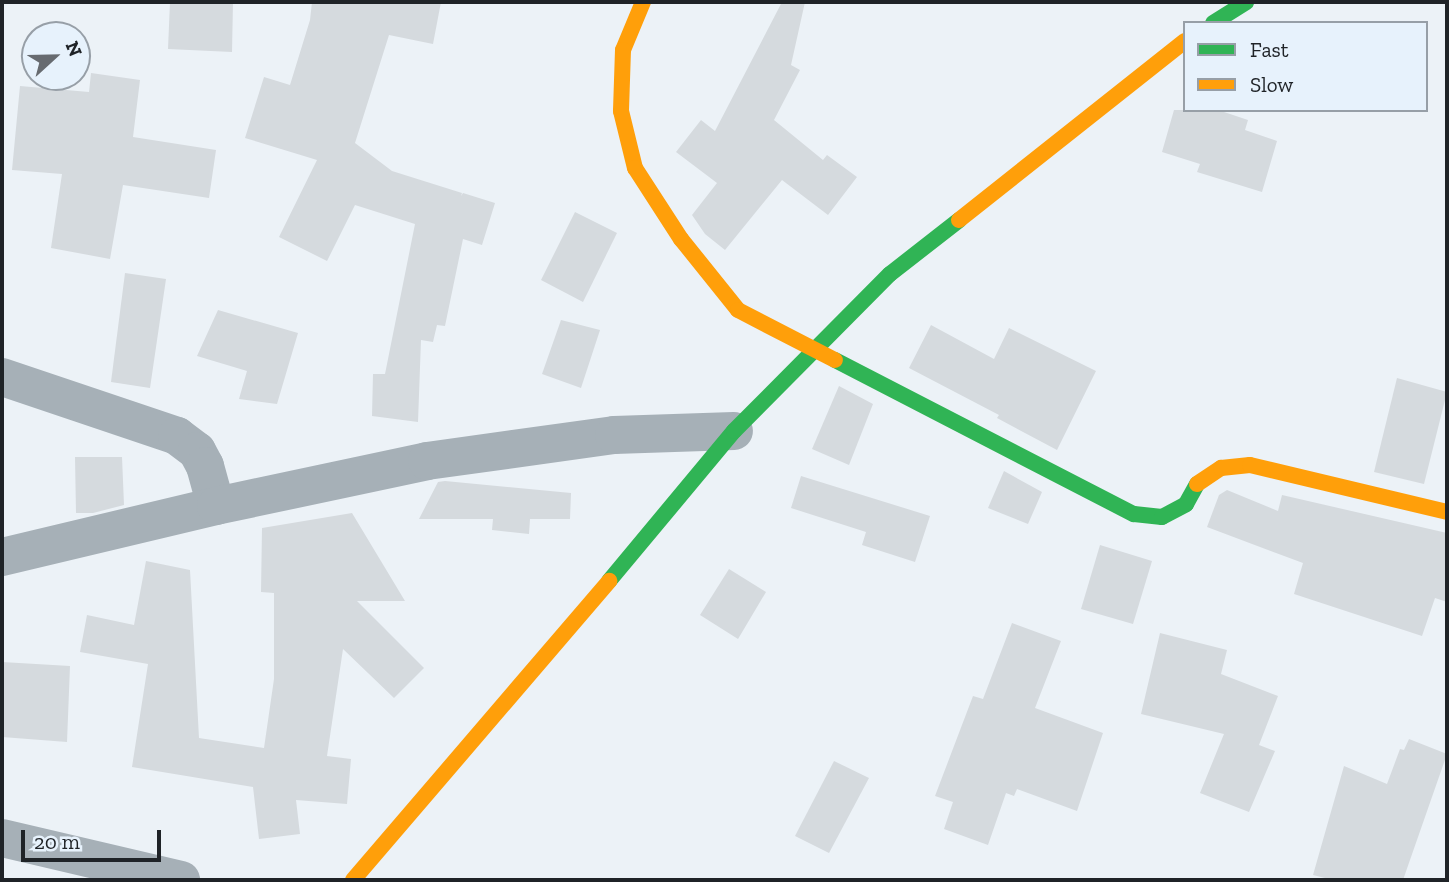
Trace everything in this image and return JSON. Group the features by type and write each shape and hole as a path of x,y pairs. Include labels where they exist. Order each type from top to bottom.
{"street":[{"path":"643,2 623,50 621,111 635,168 681,239 738,310 1134,514 1161,517 1186,504 1199,481 1221,468 1250,466 1447,512"},
{"path":"1216,21 1246,2"},
{"path":"353,880 515,693 734,430 890,274 1183,43"},
{"path":"2,377 177,436 197,451 205,466 216,506"},
{"path":"2,557 216,506 427,461 614,435 734,430"},
{"path":"2,838 181,880"}],"building":[{"path":"170,2 233,2 232,52 168,49"},
{"path":"312,2 441,2 433,44 389,35 355,143 392,171 462,193 461,196 463,193 495,203 482,245 463,239 445,326 437,325 433,342 421,340 418,422 372,416 373,374 385,374 415,224 355,205 327,261 279,237 317,160 245,138 264,77 290,85 310,20"},
{"path":"782,2 805,2 791,65 800,70 774,120 823,160 827,155 857,177 828,215 782,180 725,250 705,234 692,215 717,183 676,152 701,120 715,131"},
{"path":"91,73 140,80 133,137 216,150 209,198 123,185 110,259 51,248 62,174 12,170 20,86 21,91 89,92"},
{"path":"1174,110 1224,112 1248,120 1245,130 1277,141 1262,192 1197,172 1200,164 1162,152"},
{"path":"575,212 617,233 583,302 541,280"},
{"path":"125,273 166,279 150,388 111,382"},
{"path":"218,310 298,333 277,404 239,399 247,371 197,356"},
{"path":"561,320 600,330 581,388 542,374"},
{"path":"931,325 994,359 1009,328 1096,371 1057,450 997,418 999,415 909,368"},
{"path":"1397,378 1447,392 1424,484 1374,472"},
{"path":"839,386 873,404 849,465 812,449"},
{"path":"75,457 122,457 124,505 93,513 76,513"},
{"path":"1004,471 1042,492 1028,524 988,508"},
{"path":"801,476 930,516 915,562 862,545 866,532 791,508"},
{"path":"438,482 571,493 570,519 530,519 529,534 492,530 493,519 419,519"},
{"path":"1227,490 1278,511 1282,495 1447,533 1447,602 1435,598 1422,636 1294,594 1303,563 1207,527 1219,495"},
{"path":"352,513 405,601 357,601 424,668 394,698 343,649 327,756 351,759 347,804 296,800 300,834 259,839 253,787 132,767 148,664 80,652 87,615 134,625 146,561 190,570 199,738 264,748 274,679 274,593 261,592 262,528"},
{"path":"1100,545 1152,561 1133,624 1081,609"},
{"path":"729,569 766,592 738,639 700,615"},
{"path":"1012,623 1061,641 1035,708 1103,733 1077,811 1017,789 1014,796 1006,793 988,845 944,829 953,802 935,796 973,696 983,699"},
{"path":"1160,633 1227,650 1221,674 1278,696 1259,745 1275,751 1249,812 1200,793 1224,734 1141,714"},
{"path":"2,662 70,666 67,742 2,737"},
{"path":"1409,739 1447,754 1403,880 1333,880 1313,875 1344,766 1387,784 1400,749 1404,750"},
{"path":"834,761 869,778 829,853 795,836"}],"traffic: fast":[{"path":"1216,21 1246,2"},
{"path":"609,581 734,431 890,274 959,220"},
{"path":"835,360 1134,514 1162,517 1186,504 1197,484"}],"traffic: slow":[{"path":"643,2 623,50 621,111 635,168 681,239 738,310 835,360"},
{"path":"959,220 1183,43"},
{"path":"1197,484 1221,468 1250,465 1447,512"},
{"path":"353,880 609,581"}]}
